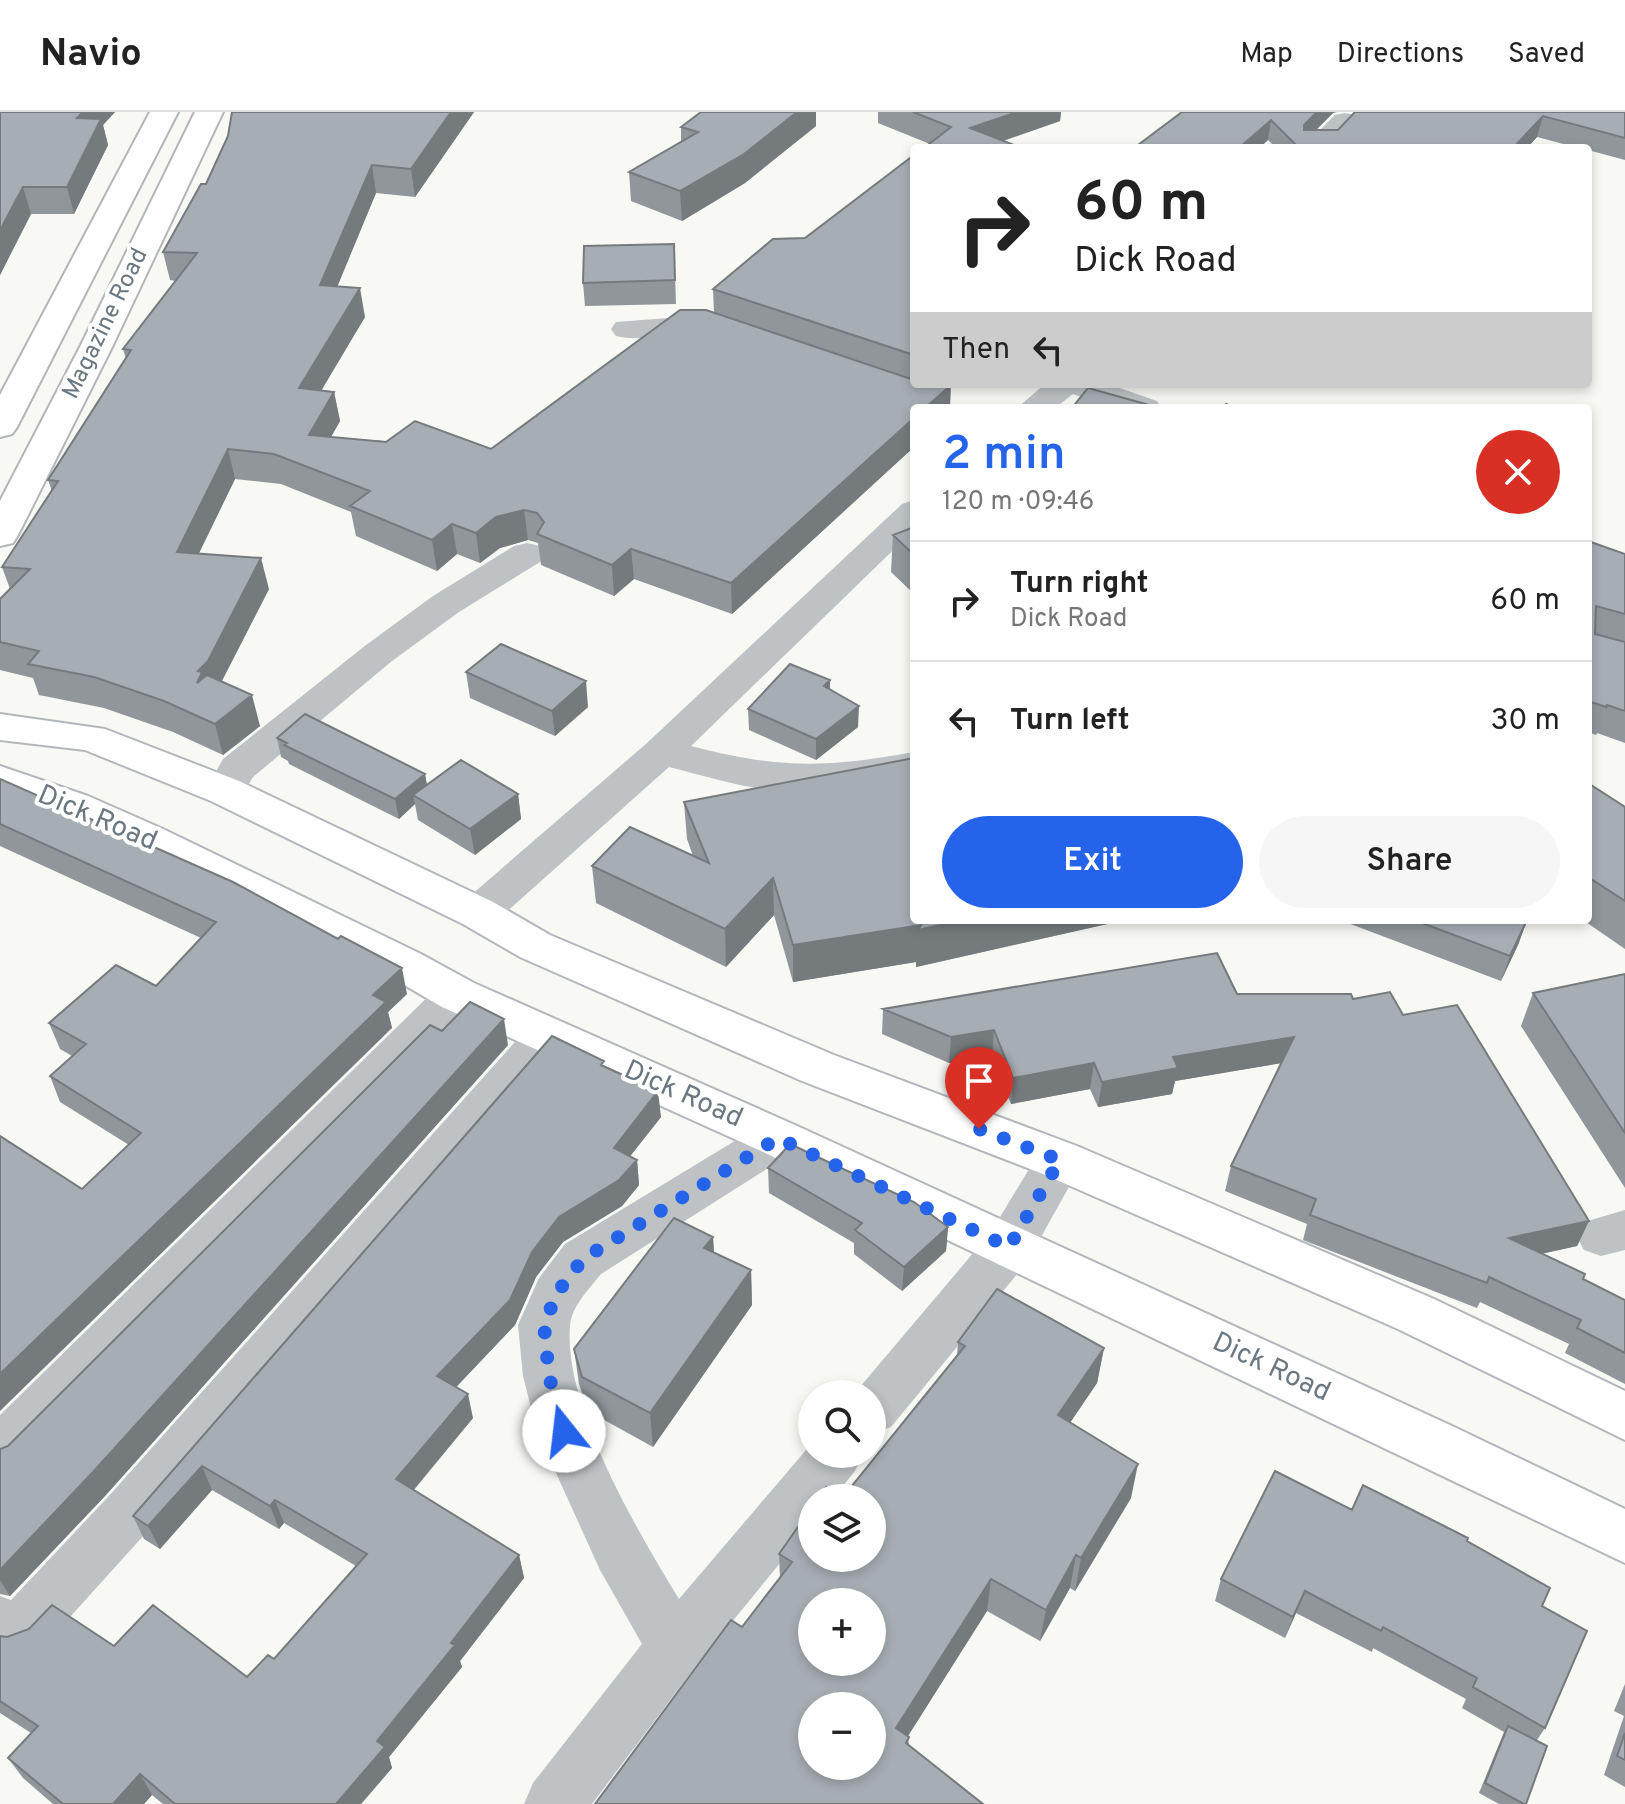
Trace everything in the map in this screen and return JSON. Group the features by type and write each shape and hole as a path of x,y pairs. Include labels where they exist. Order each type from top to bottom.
{"main road":[{"name":"Magazine Road","path":"0,427 164,112"},
{"name":"Magazine Road","path":"0,535 209,112"},
{"path":"102,234 152,228"},
{"path":"0,727 91,738 225,791 478,913 535,946 804,1062 1060,1160 1416,1314 1625,1417"},
{"name":"Dick Road","path":"0,780 74,806 148,839 405,965 458,995 778,1138 1431,1442 1625,1537"}],"street":[{"path":"1320,144 1345,121"},
{"path":"627,329 711,326 745,336"},
{"path":"1039,404 1061,388"},
{"path":"1088,388 1134,404"},
{"path":"478,913 661,752 910,515"},
{"path":"225,791 237,769 379,653 446,604 527,554"},
{"path":"661,752 744,773 797,779 864,774 910,766"},
{"path":"0,1451 458,995"},
{"path":"0,1623 8,1628 22,1629 126,1516 548,1035"},
{"path":"675,1647 620,1552 564,1431 549,1376 544,1325 557,1293 583,1259 778,1138"},
{"path":"886,1394 1009,1247 1060,1160"},
{"path":"554,1804 675,1647 824,1468"}],"building":[{"path":"0,112 83,112 77,118 101,119 67,187 23,187 0,230"},
{"path":"232,112 451,112 411,169 372,165 320,285 360,288 299,388 334,392 309,435 386,442 415,421 491,449 680,310 706,310 910,379 910,388 948,388 930,404 910,404 910,422 731,583 631,549 612,565 537,534 544,522 537,513 524,510 496,517 476,533 452,524 432,540 350,506 370,491 274,454 228,449 177,552 261,558 208,661 198,671 202,672 197,683 207,675 252,695 215,724 164,701 94,677 28,664 39,651 0,642 0,599 30,569 2,567 58,481 48,480 131,350 123,349 197,253 163,252 201,184 206,184 228,136"},
{"path":"701,112 797,112 744,154 680,191 629,172 698,132 681,127"},
{"path":"913,112 1017,112 970,128 1012,144 929,144 951,127"},
{"path":"1182,112 1317,112 1304,125 1304,130 1338,130 1355,112 1625,112 1625,138 1543,116 1517,144 1295,144 1271,120 1244,144 1139,144"},
{"path":"910,158 910,354 713,289 773,239 805,238"},
{"path":"674,244 675,280 583,283 584,246"},
{"path":"1088,388 1146,404 1075,404"},
{"path":"910,529 910,551 893,535"},
{"path":"1592,542 1625,554 1625,614 1596,606 1595,634 1625,642 1625,711 1592,702"},
{"path":"501,644 586,681 552,711 466,672"},
{"path":"790,664 830,680 824,686 859,706 816,739 748,709"},
{"path":"305,714 425,774 395,799 284,745 287,743 277,738"},
{"path":"910,759 910,924 944,924 793,945 773,878 725,929 592,866 630,827 709,863 684,802"},
{"path":"461,760 518,794 470,829 413,795"},
{"path":"0,779 233,882 338,939 341,936 402,968 373,995 386,1002 0,1374 0,1136 82,1189 141,1133 50,1076 86,1044 49,1023 116,965 156,986 216,922 0,824"},
{"path":"1592,786 1625,807 1625,901 1592,880"},
{"path":"1425,924 1525,924 1510,956"},
{"path":"1217,953 1237,994 1351,994 1353,999 1390,992 1403,1015 1457,1005 1589,1221 1509,1238 1585,1274 1583,1279 1625,1300 1625,1353 1577,1328 1581,1320 1489,1277 1487,1283 1310,1215 1316,1199 1231,1166 1294,1037 1173,1057 1178,1068 1102,1082 1094,1063 1013,1078 994,1030 951,1037 883,1009"},
{"path":"1625,974 1625,1133 1533,993"},
{"path":"470,1002 504,1019 93,1472 0,1570 0,1449 8,1446 430,1025 442,1031"},
{"path":"552,1036 604,1061 601,1065 658,1091 614,1148 637,1160 619,1180 559,1217 532,1252 510,1300 437,1376 468,1394 396,1479 519,1555 451,1643 455,1645 377,1741 385,1747 336,1804 175,1804 140,1774 113,1804 63,1804 8,1758 38,1726 0,1701 0,1636 7,1637 29,1629 52,1605 114,1646 153,1605 247,1677 268,1655 274,1659 367,1554 275,1500 270,1506 202,1466 148,1526 133,1516"},
{"path":"790,1144 914,1202 948,1227 904,1267 855,1230 862,1223 768,1168"},
{"path":"674,1218 713,1237 704,1248 751,1270 650,1413 582,1377 574,1349"},
{"path":"997,1289 1104,1348 1058,1415 1138,1464 1081,1558 1076,1555 1046,1610 991,1579 896,1728 909,1737 906,1743 983,1804 595,1804 731,1620 742,1627 792,1562 779,1554 798,1527 798,1572 886,1572 886,1484 854,1484 866,1468 886,1468 886,1444 965,1346 958,1342"},
{"path":"1275,1471 1352,1510 1363,1485 1468,1538 1467,1541 1550,1588 1542,1606 1587,1631 1545,1728 1473,1687 1477,1678 1383,1627 1381,1631 1305,1591 1293,1617 1221,1579"},
{"path":"1508,1726 1547,1746 1526,1804 1485,1783"},
{"path":"1625,1733 1625,1760 1617,1756"}],"route":[{"path":"564,1431 549,1376 544,1325 557,1293 583,1259 778,1138 1009,1247 1060,1160 979,1129"}]}
